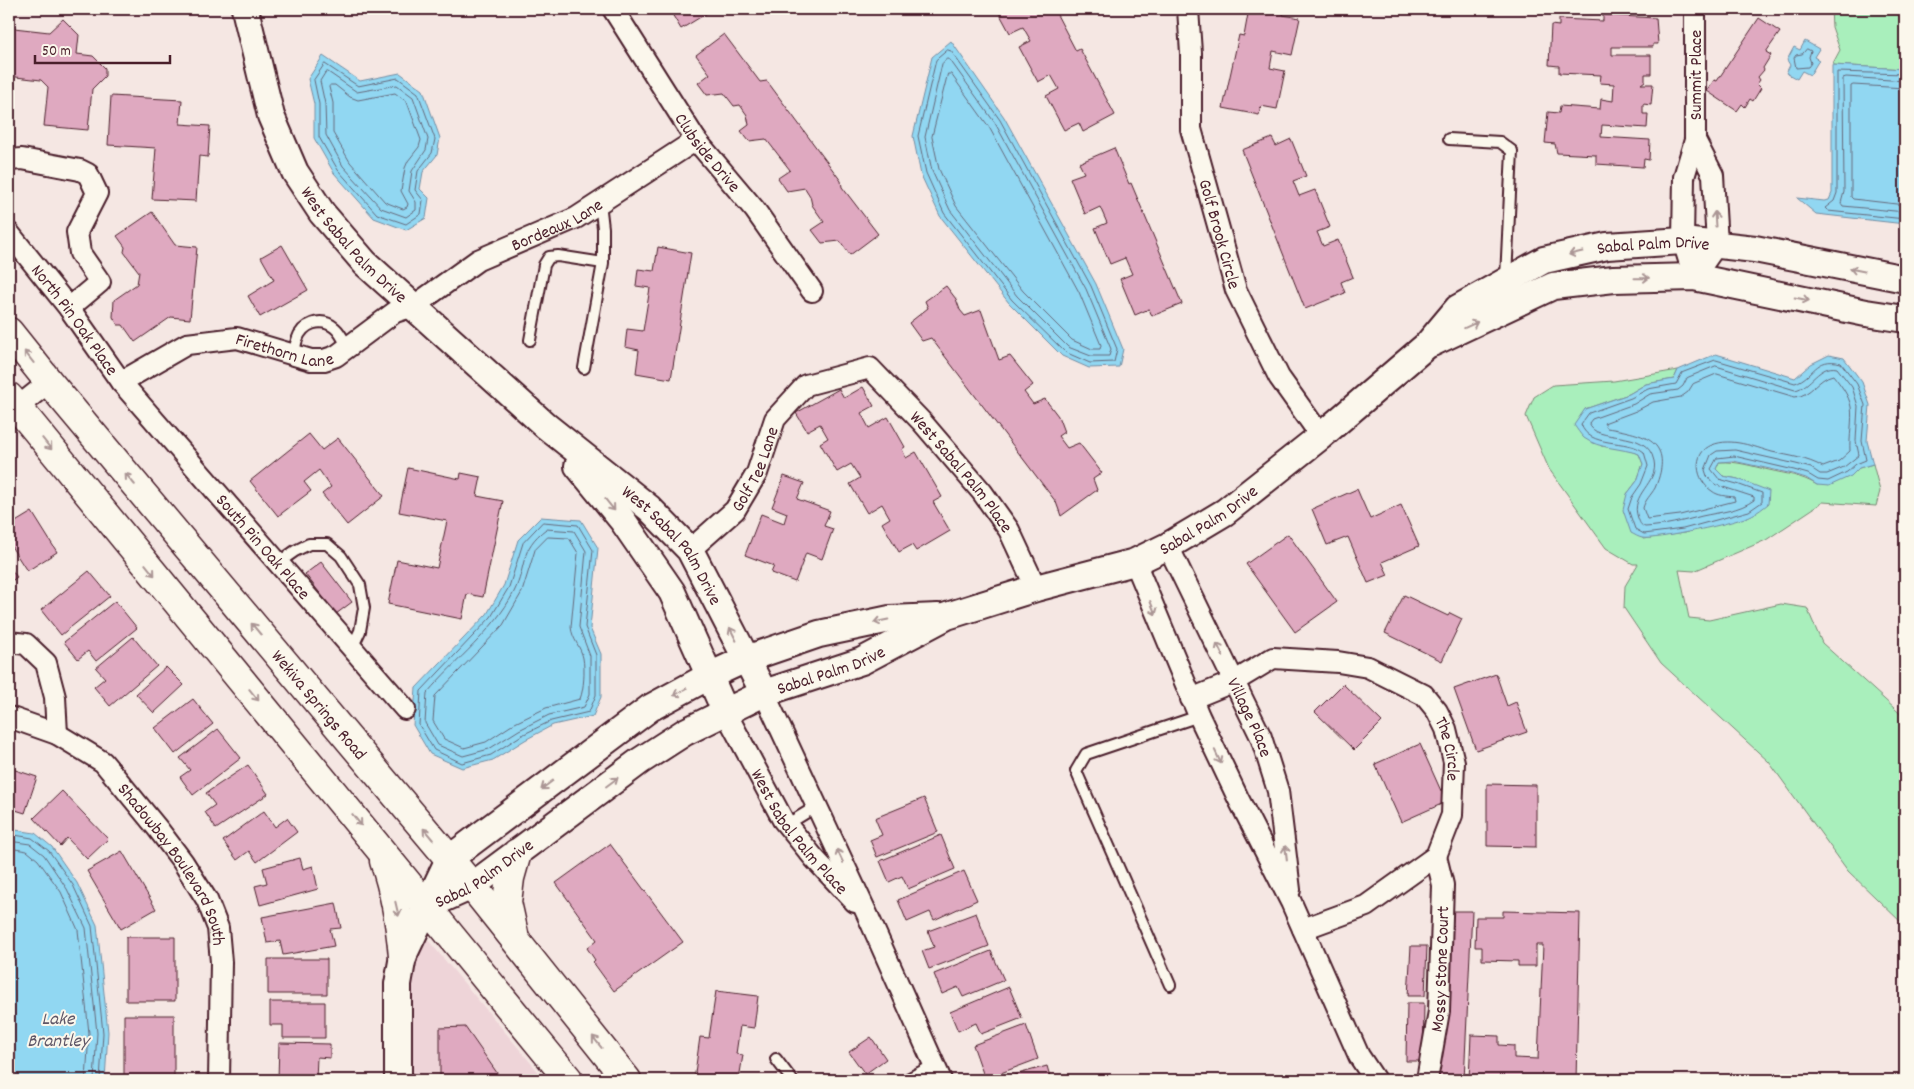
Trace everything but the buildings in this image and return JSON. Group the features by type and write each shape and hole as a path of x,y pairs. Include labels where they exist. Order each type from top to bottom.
{"main road":[{"name":"Wekiva Springs Road","path":"9,332 48,382 472,886 627,1080"},
{"path":"11,406 378,846 569,1080"},
{"path":"378,846 390,879 399,920 403,956"},
{"path":"514,938 507,902 510,878 517,853"}],"street":[{"name":"West Sabal Palm Drive","path":"245,9 271,116 295,172 322,213 366,263 546,426 649,508 690,550 764,693"},
{"name":"Clubside Drive","path":"613,9 696,140 755,210 812,291"},
{"name":"Golf Brook Circle","path":"1188,9 1191,53 1191,129 1236,290 1279,377 1321,436"},
{"name":"Summit Place","path":"1694,277 1683,242 1684,177 1695,140 1695,9"},
{"name":"Bordeaux Lane","path":"414,306 478,260 576,218 696,140"},
{"name":"Summit Place","path":"1695,140 1712,175 1717,244"},
{"path":"9,160 22,159 80,170 88,174 98,192 77,232 80,253 100,282 69,308"},
{"name":"North Pin Oak Place","path":"9,233 69,308 121,382"},
{"name":"Sabal Palm Drive","path":"426,906 472,886 640,761 685,732 764,693 862,661 947,616 1036,588 1135,562 1168,546 1225,512 1321,436 1427,345 1458,308 1544,260 1607,246 1683,242 1755,249 1905,279"},
{"path":"1694,277 1717,244"},
{"name":"Sabal Palm Drive","path":"1427,345 1553,286 1614,278 1694,277 1866,313 1905,319"},
{"name":"Firethorn Lane","path":"121,382 187,344 237,338 294,356 311,360 324,360 336,356 348,348 396,312 414,306"},
{"name":"Golf Tee Lane","path":"690,550 735,510 757,473 775,418 806,385 870,368"},
{"name":"West Sabal Palm Place","path":"870,368 922,422 982,492 1009,530 1036,588"},
{"path":"11,406 48,382"},
{"name":"South Pin Oak Place","path":"121,382 405,709"},
{"name":"West Sabal Palm Drive","path":"546,426 624,521 672,592 726,713"},
{"name":"Village Place","path":"1168,546 1261,737 1278,792 1291,902"},
{"name":"Village Place","path":"1135,562 1195,707 1238,798 1304,929 1359,1056 1375,1080"},
{"name":"Sabal Palm Drive","path":"426,906 449,859 650,708 709,676 746,659 819,634 890,620 947,616"},
{"path":"9,642 26,644 46,663 55,697 57,734"},
{"name":"The Circle","path":"1195,707 1274,658 1338,662 1368,667 1424,695 1438,711 1446,729 1454,762 1452,815 1436,856"},
{"name":"West Sabal Palm Place","path":"764,693 938,1072"},
{"name":"West Sabal Palm Place","path":"726,713 786,825 868,916"},
{"name":"Shadowbay Boulevard South","path":"9,717 57,734 103,762 183,862 207,900 218,928 221,962 219,1080"},
{"path":"1304,929 1366,906 1436,856"},
{"name":"Mossy Stone Court","path":"1426,1080 1439,1011 1443,885 1436,856"},
{"path":"398,1080 398,984 403,956 426,906"}],"lane":[{"path":"1449,139 1500,142 1512,151 1505,282"},
{"path":"584,368 603,263 604,228 600,202"},
{"path":"530,340 544,265 550,257 558,256 603,263"},
{"path":"294,356 296,340 302,330 312,323 325,322 334,328 348,348"},
{"path":"278,563 309,544 327,544 341,556 360,585 364,608 360,631 352,648"},
{"path":"1170,985 1076,771 1086,754 1195,707"},
{"path":"786,825 817,806"},
{"path":"776,1059 792,1080"},
{"path":"906,1080 938,1072"}],"shaded area":[{"path":"423,934 545,1080 407,1080 408,985"}],"green space":[{"path":"1831,9 1905,9 1905,69 1832,65 1840,50 1832,27"},
{"path":"1678,370 1674,379 1646,384 1629,394 1585,409 1601,446 1624,449 1639,454 1643,464 1637,481 1627,494 1643,539 1684,533 1706,527 1738,479 1723,476 1716,469 1719,462 1738,463 1793,475 1817,485 1850,476 1859,468 1873,464 1880,491 1876,506 1823,502 1766,540 1694,571 1679,570 1689,618 1709,620 1781,604 1807,608 1822,643 1905,718 1905,926 1848,871 1769,762 1661,663 1624,608 1625,586 1638,564 1633,564 1606,548 1549,469 1526,416 1534,397 1553,385 1614,381"}],"water":[{"path":"951,41 1004,117 1096,284 1123,349 1119,367 1089,368 1062,356 1009,303 940,216 921,175 913,136 932,57"},
{"path":"1805,41 1819,49 1814,57 1819,60 1810,75 1802,71 1797,79 1786,73 1790,65 1787,60 1794,47 1800,50"},
{"path":"323,56 360,81 400,73 423,90 440,138 437,155 423,172 420,189 429,198 426,218 406,230 374,218 334,173 314,138 314,104 308,79"},
{"path":"1832,65 1905,69 1905,224 1816,214 1797,198 1824,201 1829,200 1832,193"},
{"path":"1716,354 1795,378 1811,364 1829,355 1844,358 1862,382 1870,405 1867,441 1873,464 1859,468 1851,476 1829,486 1817,485 1806,478 1793,474 1733,461 1719,462 1716,469 1723,476 1738,479 1769,491 1768,504 1752,515 1731,522 1662,537 1639,537 1631,533 1623,510 1627,494 1637,481 1643,464 1639,454 1590,442 1584,438 1574,425 1585,409 1629,394 1646,384 1674,379 1678,370"},
{"path":"541,517 581,520 598,548 590,628 601,654 601,697 593,716 553,725 493,760 462,768 430,754 413,725 416,688 487,614 504,585 518,540"},
{"name":"Lake Brantley","path":"9,829 35,833 52,847 77,883 97,925 108,1032 105,1080 9,1080"}]}
